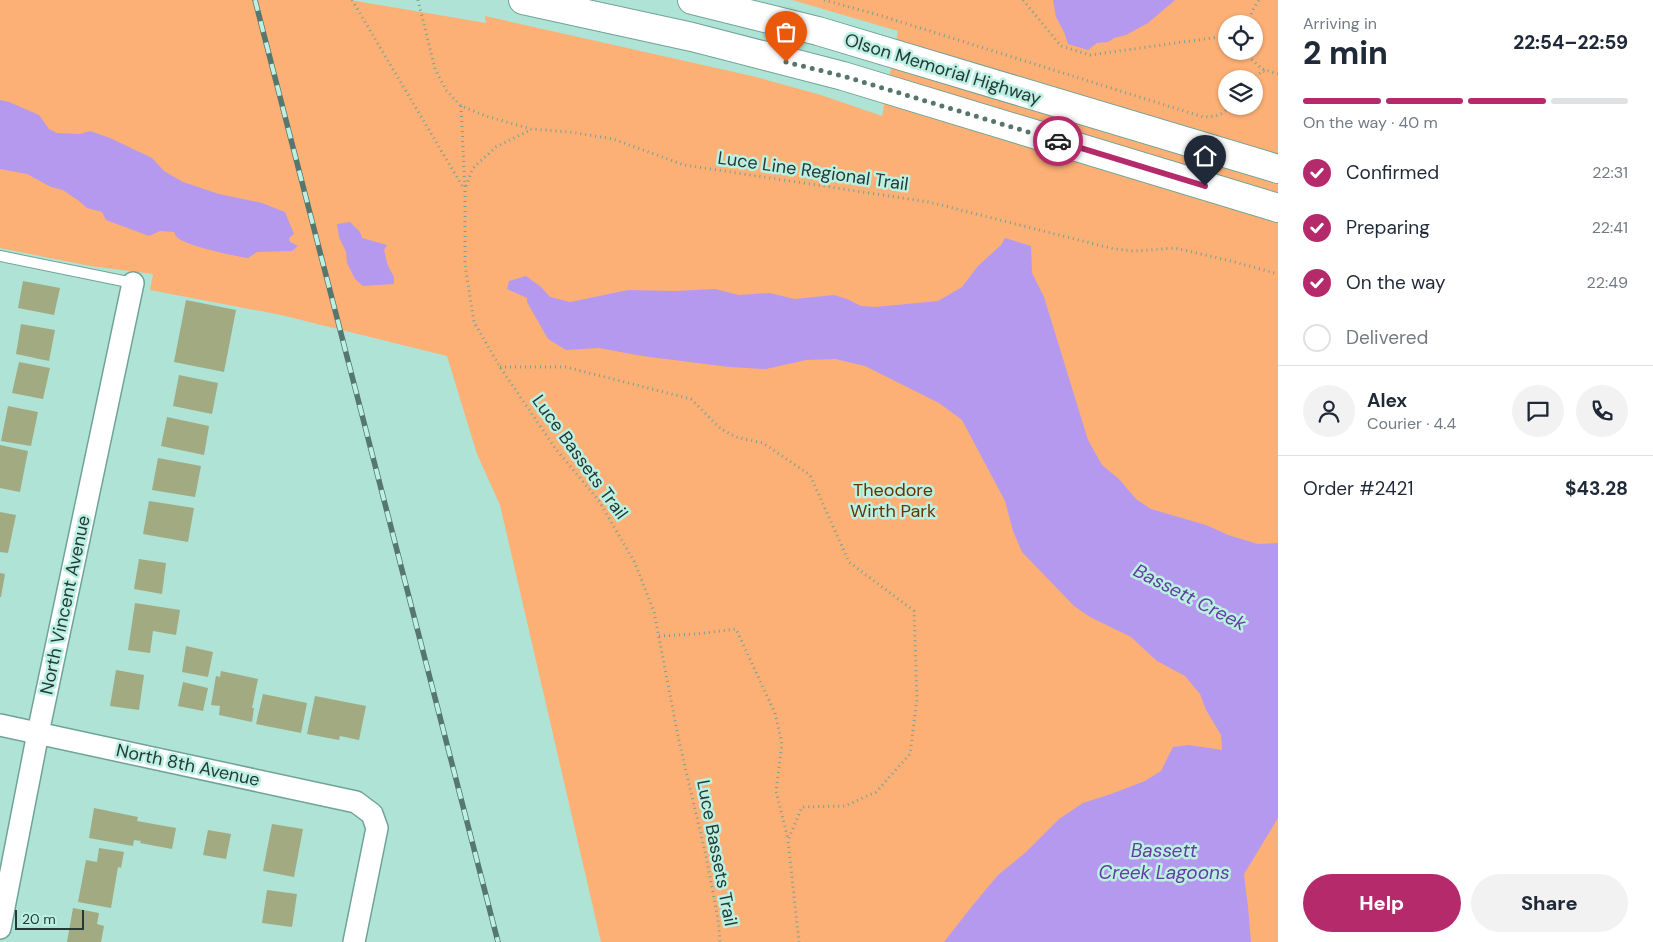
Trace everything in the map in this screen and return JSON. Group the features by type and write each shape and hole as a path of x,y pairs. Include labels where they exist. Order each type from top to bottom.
{"main road":[{"name":"Olson Memorial Highway","path":"523,0 692,37 843,76 1278,208"},
{"name":"Olson Memorial Highway","path":"692,0 818,31 1278,169"}],"street":[{"name":"North Vincent Avenue","path":"0,928 38,733 133,283"},
{"name":"North 8th Avenue","path":"0,725 356,802 372,814 377,828 354,942"}],"lane":[{"path":"0,256 133,283"}],"path":[{"path":"352,0 464,189"},
{"name":"Luce Line Regional Trail","path":"418,0 435,69 446,90 461,106 508,123 531,129 594,135 630,145 684,165 930,202 1114,249 1134,251 1175,248 1278,274"},
{"path":"824,0 882,16 1202,117 1219,115"},
{"path":"1022,0 1061,46 1090,55 1218,37"},
{"path":"1251,15 1259,0"},
{"path":"1252,60 1262,69 1269,72"},
{"path":"1263,71 1278,74"},
{"name":"Luce Bassets Trail","path":"461,106 465,265 474,322 500,367 555,448 599,501 635,563 654,612 679,741 706,856 718,919 720,942"},
{"path":"464,189 473,168 496,147 531,129"},
{"path":"500,367 566,367 691,399 721,429 736,437 763,443 810,475 849,562 914,611 917,699 910,754 876,792 845,806 802,807 788,840"},
{"path":"659,636 736,629 775,713 782,744 776,791 788,840 799,942"}],"green space":[{"name":"Theodore Wirth Park","path":"0,0 350,0 486,23 485,16 752,76 821,95 882,116 898,31 792,0 1278,0 1278,942 601,942 500,505 477,454 447,356 281,315 150,290 153,274 90,266 0,248"}],"water":[{"path":"1053,0 1175,0 1148,23 1126,35 1114,38 1108,42 1097,43 1088,50 1068,44 1056,17"},
{"path":"0,100 39,115 49,129 57,133 80,134 90,131 110,138 152,158 164,171 183,182 219,194 262,203 285,212 294,234 289,238 290,242 298,246 292,251 257,252 248,258 191,244 177,238 174,232 160,231 149,236 106,220 102,212 87,208 63,190 51,187 27,174 0,169"},
{"path":"350,222 360,232 362,238 387,245 384,250 388,266 394,277 394,284 363,286 355,279 347,263 346,252 339,237 337,224"},
{"name":"Bassett Creek Lagoons","path":"1005,238 1031,246 1032,273 1044,297 1088,440 1102,465 1119,479 1136,499 1151,509 1206,525 1228,535 1258,544 1278,543 1278,818 1244,874 1251,942 944,942 998,875 1025,853 1059,819 1083,803 1145,781 1161,771 1173,747 1189,745 1222,750 1221,735 1206,710 1200,694 1185,676 1157,661 1131,637 1090,617 1074,606 1022,552 1013,531 1005,501 962,420 939,403 865,366 835,359 806,360 766,369 729,367 642,356 599,348 566,350 548,339 527,302 527,298 507,289 509,281 526,276 541,287 550,297 570,302 628,290 675,291 715,289 739,295 769,293 795,299 834,295 861,306 875,307 938,301 962,287 978,266 1001,245"}],"building":[{"path":"23,281 60,288 54,315 18,308"},
{"path":"186,300 236,310 224,372 174,362"},
{"path":"21,324 55,330 49,361 16,354"},
{"path":"19,362 50,368 43,399 12,393"},
{"path":"179,375 218,383 212,414 173,406"},
{"path":"8,406 38,412 31,446 1,441"},
{"path":"167,417 209,426 204,455 161,446"},
{"path":"0,445 28,451 20,492 0,488"},
{"path":"158,458 201,466 195,497 152,490"},
{"path":"149,501 194,508 188,542 143,534"},
{"path":"0,512 16,515 8,553 0,552"},
{"path":"139,559 166,563 162,594 134,589"},
{"path":"0,573 5,574 1,597 0,597"},
{"path":"135,603 180,610 176,635 153,631 150,653 128,650"},
{"path":"186,646 213,652 208,677 182,672"},
{"path":"116,670 144,675 139,710 110,706"},
{"path":"221,671 258,679 252,708 254,708 252,722 219,715 220,706 211,705 216,676 220,677"},
{"path":"183,682 208,688 203,711 178,706"},
{"path":"263,694 307,703 301,733 256,724"},
{"path":"315,696 366,706 359,740 340,736 339,740 307,734"},
{"path":"94,808 138,817 137,821 176,828 172,849 140,843 141,841 134,840 133,846 89,838"},
{"path":"272,824 303,829 294,877 263,871"},
{"path":"208,830 231,834 226,859 203,855"},
{"path":"99,848 124,852 121,868 118,867 111,908 78,902 86,860 97,862"},
{"path":"267,890 297,894 292,927 262,923"},
{"path":"73,908 99,913 97,924 104,926 101,942 67,942"}],"railway":[{"path":"255,0 498,942"}],"way so far":[{"path":"786,62 843,76 1058,141"}],"route":[{"path":"1058,141 1205,186"}],"water label":[{"name":"Bassett Creek","path":"1190,597"}]}
